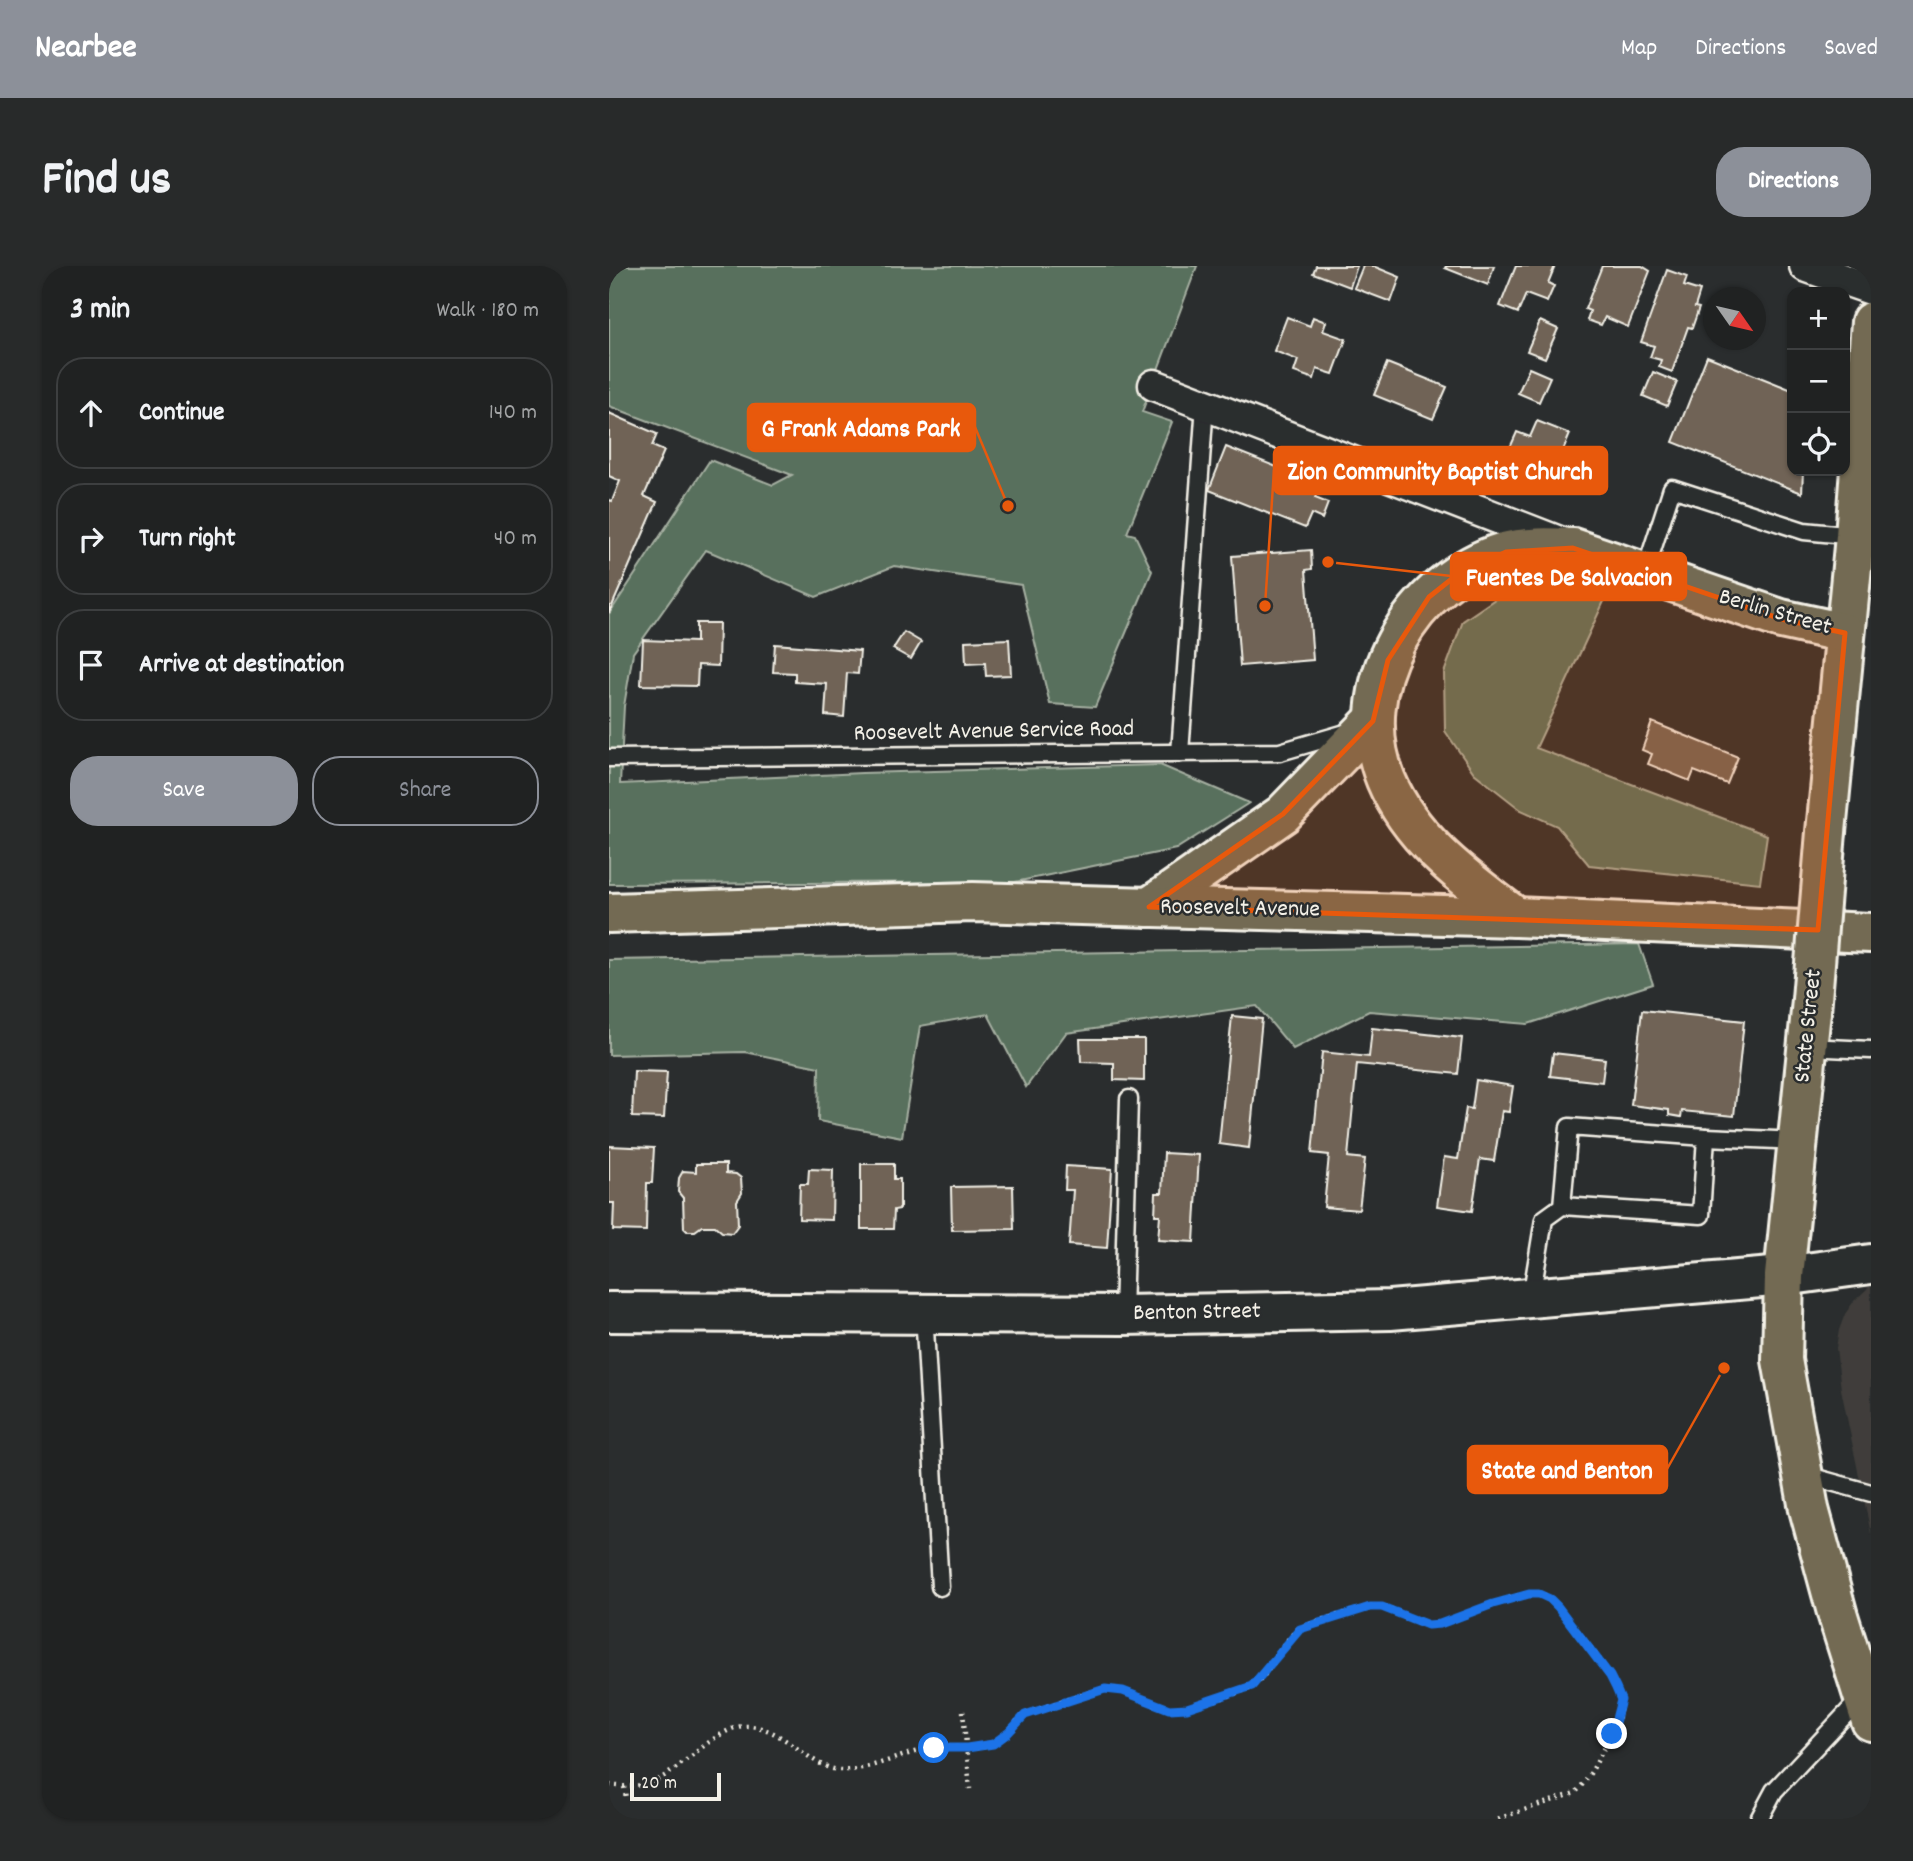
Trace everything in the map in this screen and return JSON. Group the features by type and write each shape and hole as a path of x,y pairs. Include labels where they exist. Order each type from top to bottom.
{"main road":[{"name":"State Street","path":"1867,1709 1818,1545 1802,1474 1782,1360 1784,1276 1855,536 1871,322"},
{"path":"1516,917 1457,872 1431,847 1411,822 1386,780 1378,755 1373,721 1378,682 1398,639 1418,610 1443,584 1474,564 1506,552 1539,547 1573,548"},
{"name":"Berlin Street","path":"1573,548 1781,619 1845,633"},
{"path":"1149,907 1283,814 1373,721"},
{"name":"Roosevelt Avenue","path":"609,914 973,902 1516,917 1871,933"},
{"name":"Benton Street","path":"609,1312 1123,1315 1390,1310 1784,1276 1871,1264"}],"street":[{"path":"1805,266 1871,289"},
{"name":"Berlin Street","path":"1154,385 1573,548"}],"lane":[{"path":"1180,753 1205,404"},
{"path":"1645,572 1672,488 1804,531 1855,536"},
{"name":"Roosevelt Avenue Service Road","path":"609,758 1280,752 1340,736 1373,721"},
{"path":"1809,1029 1871,1049"},
{"path":"1123,1315 1129,1099"},
{"path":"1562,1206 1569,1127 1797,1141"},
{"path":"1531,1298 1544,1219 1562,1206 1701,1214 1706,1137"},
{"path":"924,1312 940,1587"},
{"path":"1802,1474 1871,1493"},
{"path":"1759,1819 1774,1791 1867,1709"}],"path":[{"path":"609,1785 624,1787 660,1780 722,1733 743,1726 761,1729 786,1739 824,1765 839,1770 858,1768 934,1748 967,1748 993,1744 1025,1715 1105,1689 1123,1691 1169,1709 1187,1708 1252,1686 1300,1629 1370,1607 1382,1607 1418,1622 1440,1624 1493,1604 1529,1594 1539,1594 1558,1607 1610,1676 1621,1700 1612,1734 1584,1784 1575,1793 1497,1819"},
{"path":"963,1711 970,1789"},
{"path":"624,1787 626,1798"}],"highlighted area":[{"path":"1573,548 1781,619 1845,633 1818,930 1149,907 1283,814 1373,721 1388,660 1429,597 1458,574 1506,552"}],"shaded area":[{"path":"1869,1287 1871,1534 1841,1389 1836,1348 1845,1314"}],"green space":[{"path":"609,266 1197,266 1142,412 1172,422 1127,533 1135,535 1152,571 1095,707 1050,704 1021,585 894,566 816,597 706,550 633,653 624,706 620,784 862,773 1160,765 1249,803 1176,849 1015,882 609,884 609,614 710,460 773,485 792,475 609,406"},
{"path":"1551,589 1606,597 1536,748 1767,835 1760,883 1589,865 1557,826 1521,810 1474,773 1445,731 1444,673 1463,621 1498,597"},
{"path":"1639,944 1653,984 1528,1024 1369,1011 1293,1049 1257,1006 1066,1033 1026,1087 988,1014 920,1026 902,1137 818,1121 819,1067 745,1052 609,1055 609,960"}],"building":[{"path":"1316,266 1357,266 1350,287 1313,273"},
{"path":"1363,266 1373,266 1400,277 1391,302 1354,288"},
{"path":"1494,266 1488,285 1445,268"},
{"path":"1516,266 1555,266 1548,283 1554,286 1547,302 1526,294 1518,313 1500,306"},
{"path":"1602,266 1642,266 1650,271 1628,327 1605,317 1601,325 1587,320 1590,311 1585,309"},
{"path":"1667,270 1687,277 1684,286 1700,291 1695,307 1699,308 1692,328 1688,327 1672,372 1659,367 1661,360 1650,357 1654,346 1641,342"},
{"path":"1287,317 1310,326 1313,317 1326,322 1323,331 1346,339 1333,374 1317,369 1314,379 1294,372 1298,360 1274,351"},
{"path":"1540,321 1558,329 1545,358 1527,351"},
{"path":"1707,356 1787,388 1787,476 1803,476 1802,493 1673,442"},
{"path":"1387,363 1447,387 1433,419 1374,395"},
{"path":"1529,368 1550,377 1539,402 1518,393"},
{"path":"1653,372 1677,382 1667,406 1643,396"},
{"path":"609,413 657,434 652,446 664,451 644,496 657,502 609,613 609,500 612,501 620,481 609,476"},
{"path":"1537,421 1570,434 1555,470 1550,468 1548,473 1538,469 1540,463 1509,450 1517,432 1530,437"},
{"path":"1226,447 1320,484 1315,498 1328,503 1322,519 1311,514 1305,528 1209,490"},
{"path":"1311,550 1312,569 1306,570 1313,660 1240,666 1232,556"},
{"path":"696,623 719,623 718,666 698,665 697,686 641,685 643,640 696,642"},
{"path":"904,632 921,642 911,659 893,649"},
{"path":"1009,639 1011,675 986,676 985,663 966,664 965,641"},
{"path":"775,644 860,651 858,674 847,673 844,717 825,715 827,684 795,682 795,673 773,672"},
{"path":"1652,722 1738,757 1727,784 1694,771 1690,781 1648,764 1652,754 1642,750"},
{"path":"1642,1010 1744,1021 1734,1116 1682,1111 1681,1117 1669,1115 1669,1110 1631,1105"},
{"path":"1232,1016 1262,1019 1249,1148 1219,1144"},
{"path":"1372,1028 1462,1038 1458,1074 1357,1064 1348,1157 1365,1159 1359,1210 1324,1207 1329,1155 1312,1153 1322,1052 1369,1057"},
{"path":"1080,1039 1144,1039 1144,1081 1114,1080 1114,1063 1081,1062"},
{"path":"1553,1053 1605,1059 1602,1082 1550,1076"},
{"path":"634,1071 667,1072 664,1118 632,1117"},
{"path":"1476,1080 1513,1086 1509,1112 1502,1111 1494,1161 1480,1159 1472,1211 1437,1206 1444,1157 1458,1159 1466,1108 1472,1109"},
{"path":"609,1146 654,1148 652,1183 647,1183 646,1231 613,1230 614,1203 609,1203"},
{"path":"1164,1153 1199,1155 1194,1242 1158,1240 1160,1215 1155,1215 1156,1193 1162,1193"},
{"path":"696,1164 726,1164 726,1173 736,1174 741,1178 742,1193 737,1201 738,1225 732,1233 722,1232 715,1226 702,1226 695,1231 687,1231 684,1228 683,1198 678,1192 679,1178 683,1171 696,1172"},
{"path":"861,1164 894,1164 894,1179 900,1179 900,1209 894,1210 893,1229 861,1229"},
{"path":"1066,1166 1112,1169 1107,1248 1069,1245 1073,1190 1065,1190"},
{"path":"809,1169 833,1170 832,1220 799,1219 800,1184 808,1184"},
{"path":"1013,1186 1014,1229 952,1230 951,1187"}],"place":[{"name":"G Frank Adams Park","path":"1008,506"},
{"name":"Fuentes De Salvacion","path":"1328,562"},
{"name":"Zion Community Baptist Church","path":"1265,606"},
{"name":"State and Benton","path":"1724,1368"}],"route":[{"path":"934,1748 967,1748 993,1744 1025,1715 1105,1689 1123,1691 1169,1709 1187,1708 1252,1686 1300,1629 1370,1607 1382,1607 1428,1625 1440,1624 1529,1594 1539,1594 1558,1607 1610,1676 1621,1700 1612,1734"}]}
